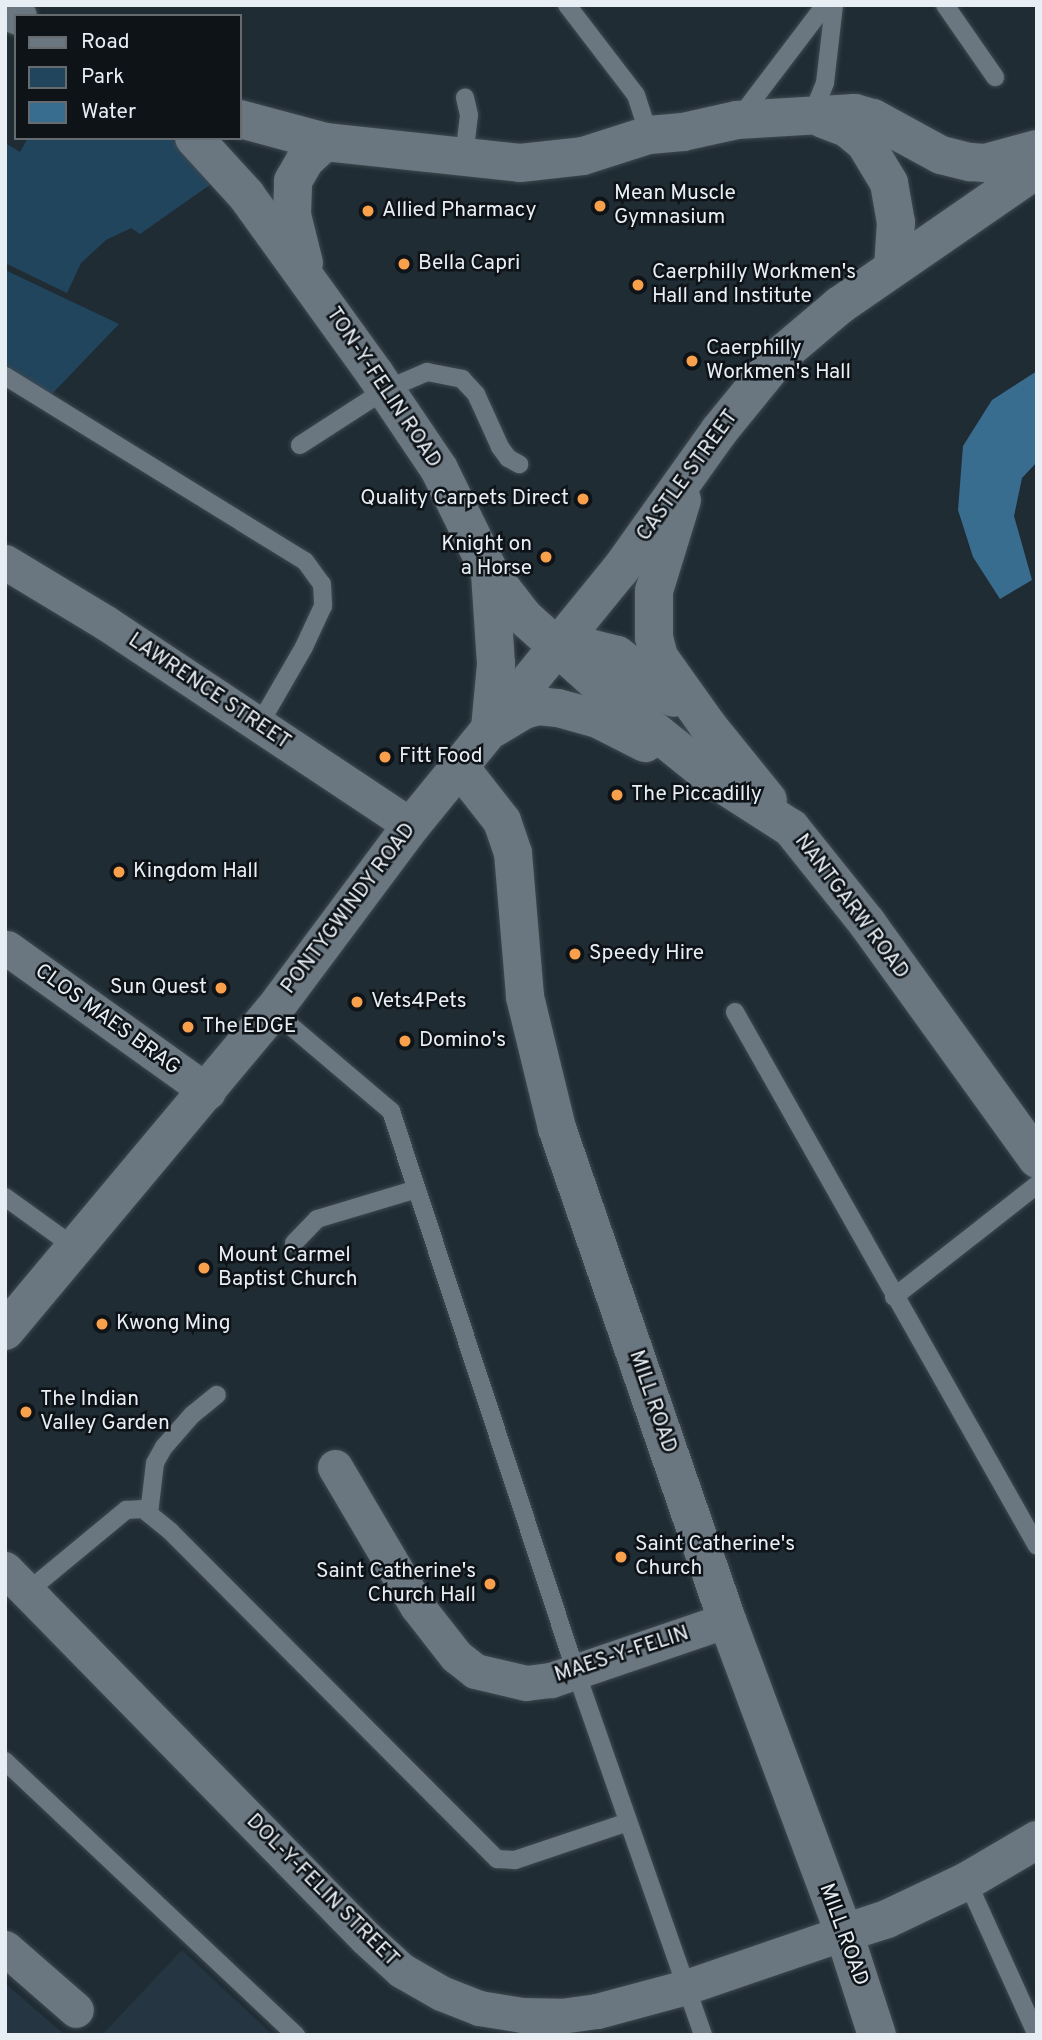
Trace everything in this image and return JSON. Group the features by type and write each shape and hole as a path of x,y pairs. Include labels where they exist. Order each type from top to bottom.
{"main road":[{"path":"242,120 325,142 520,163 552,162 583,156 649,135 683,132 737,120 855,113 873,118 941,155 970,162 985,163 1037,149"},
{"path":"812,115 847,128 865,143 877,161 894,199 896,222 893,267"},
{"name":"TON-Y-FELIN ROAD","path":"196,140 246,195 307,276 439,469 490,573 524,617 555,647"},
{"path":"307,276 292,215 292,188 305,160 325,142"},
{"name":"CASTLE STREET","path":"555,647 620,570 749,392 781,355 809,329 893,267 1037,169"},
{"path":"690,471 654,592 652,616 659,657 708,726 791,828"},
{"path":"489,730 496,664 490,573"},
{"path":"555,647 589,648 617,656 648,676 708,726"},
{"name":"PONTYGWINDY ROAD","path":"5,1331 208,1092 273,1011 411,826 555,647"},
{"name":"NANTGARW ROAD","path":"555,647 713,778 791,828 867,923 1037,1159"},
{"path":"489,730 524,710 538,706 567,710 610,724 713,778"},
{"name":"MILL ROAD","path":"459,766 502,821 513,853 524,997 557,1128 727,1620 844,1933 877,2035"},
{"path":"844,1933 887,1919 967,1881 1037,1840"}],"street":[{"name":"LAWRENCE STREET","path":"5,562 106,624 411,826"},
{"name":"CLOS MAES BRAG","path":"7,948 208,1092"},
{"name":"MAES-Y-FELIN","path":"335,1466 417,1606 456,1656 475,1671 526,1682 551,1680 727,1620"},
{"name":"DOL-Y-FELIN STREET","path":"13,1584 366,1938 401,1970 440,1993 479,2008 522,2015 561,2016 597,2011 685,1987 844,1933"},
{"path":"5,1948 76,2010"}],"lane":[{"path":"567,5 636,95 649,135"},
{"path":"737,120 825,5"},
{"path":"812,115 824,83 834,5"},
{"path":"945,5 995,77"},
{"path":"464,157 470,115 465,97"},
{"path":"300,445 385,390 427,372 462,379 476,394 500,447 508,458 519,464"},
{"path":"5,376 305,561 322,584 323,606 304,647 259,724"},
{"path":"273,1011 391,1111 576,1672 703,2035"},
{"path":"735,1012 1037,1546"},
{"path":"894,1297 1037,1185"},
{"path":"294,1243 317,1219 417,1189"},
{"path":"5,1197 77,1249"},
{"path":"149,1514 152,1484 160,1455 192,1415 217,1395"},
{"path":"13,1584 126,1510 143,1509 171,1532 497,1859 515,1860 628,1822"},
{"path":"5,1761 296,2035"},
{"path":"967,1881 1037,2035"}],"shaded area":[{"path":"182,1950 273,2035 102,2035"},
{"path":"7,1985 65,2035 5,2035"}],"green space":[{"path":"27,140 172,140 214,182 140,234 131,228 106,240 81,263 67,293 5,263 5,143 20,152"},
{"path":"5,270 119,324 50,396 5,369"}],"water":[{"path":"1037,371 1037,462 1022,478 1014,516 1032,580 1000,599 973,557 958,510 963,446 992,400"}],"place":[{"name":"Mean Muscle Gymnasium","path":"600,206"},
{"name":"Allied Pharmacy","path":"368,211"},
{"name":"Bella Capri","path":"404,264"},
{"name":"Caerphilly Workmen's Hall and Institute","path":"638,285"},
{"name":"Caerphilly Workmen's Hall","path":"692,361"},
{"name":"Quality Carpets Direct","path":"583,499"},
{"name":"Knight on a Horse","path":"546,557"},
{"name":"Fitt Food","path":"385,757"},
{"name":"The Piccadilly","path":"617,795"},
{"name":"Kingdom Hall","path":"119,872"},
{"name":"Speedy Hire","path":"575,954"},
{"name":"Sun Quest","path":"221,988"},
{"name":"Vets4Pets","path":"357,1002"},
{"name":"The EDGE","path":"188,1027"},
{"name":"Domino's","path":"405,1041"},
{"name":"Mount Carmel Baptist Church","path":"204,1268"},
{"name":"Kwong Ming","path":"102,1324"},
{"name":"The Indian Valley Garden","path":"26,1412"},
{"name":"Saint Catherine's Church","path":"621,1557"},
{"name":"Saint Catherine's Church Hall","path":"490,1584"}]}
